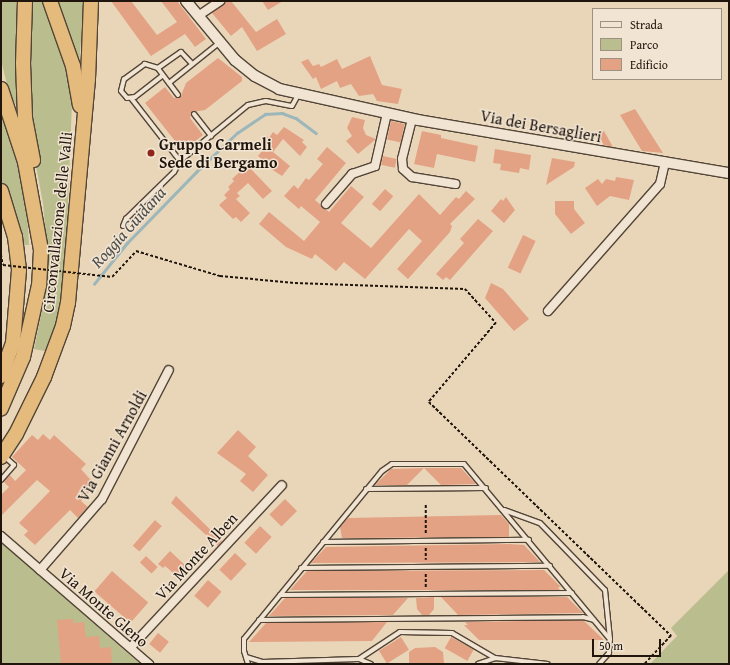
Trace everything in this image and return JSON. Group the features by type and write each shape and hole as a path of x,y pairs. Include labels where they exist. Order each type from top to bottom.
{"highway":[{"path":"25,1 23,63 25,118 41,205 41,250"},
{"path":"50,1 77,80 83,131"},
{"name":"Circonvallazione delle Valli","path":"2,456 31,405 63,326 72,273 88,78 91,1"},
{"path":"88,78 101,1"},
{"name":"Circonvallazione delle Valli","path":"1,89 25,162 41,250 39,285 23,357 1,408"},
{"path":"1,191 15,237 19,270 13,343 1,376"},
{"path":"1,206 13,259 14,298 9,342 1,370"}],"street":[{"name":"Via dei Bersaglieri","path":"186,1 219,43 235,60 255,76 279,89 298,95 412,119 729,173"},
{"path":"198,16 220,1"},
{"path":"326,204 352,174 375,166 387,113"},
{"path":"412,119 402,159 403,169 412,177 455,184"},
{"path":"548,311 660,184 665,162"},
{"name":"Via Gianni Arnoldi","path":"42,569 84,524 102,499 169,370"},
{"name":"Via Monte Alben","path":"131,647 282,485"},
{"name":"Via Monte Gleno","path":"1,536 42,569 149,664"}],"lane":[{"path":"169,83 219,43"},
{"path":"158,68 181,52 192,64"},
{"path":"178,95 162,76 158,68 145,64 124,78 121,92 131,98 180,162"},
{"path":"131,98 162,76"},
{"path":"123,226 126,219 174,172 180,162 248,105 266,101 292,106 298,95"},
{"path":"194,114 211,136"},
{"path":"1,480 14,465 2,456"},
{"path":"248,664 244,639 366,489 382,471 392,464 464,464 486,488 610,639"},
{"path":"366,489 486,488"},
{"path":"504,510 540,523 605,590 610,639 609,653 599,664"},
{"path":"322,542 529,540"},
{"path":"301,568 550,566"},
{"path":"280,595 572,593"},
{"path":"259,620 583,617 595,620"},
{"path":"359,659 400,632 452,633 494,658 548,664"},
{"path":"246,657 262,662 359,659 371,664"},
{"path":"478,664 494,658"}],"path":[{"path":"1,254 3,265 112,277 136,251 220,276 295,284 465,289 496,323 429,402 672,636 645,664"},
{"path":"426,505 426,594"}],"green space":[{"path":"1,1 17,1 19,110 9,93 2,64"},
{"path":"28,1 46,1 73,78 68,203 70,261 66,296 50,352 34,349 45,296 47,249 43,203 33,150 26,46"},
{"path":"52,1 84,1 79,66"},
{"path":"1,112 15,149 26,192 29,245 20,245 1,182"},
{"path":"1,542 140,664 1,664"},
{"path":"729,570 729,664 650,664 677,636 671,628"}],"building":[{"path":"111,1 131,1 157,35 177,22 161,1 177,1 206,39 195,47 185,34 151,56"},
{"path":"228,1 231,1 256,32 277,19 286,34 257,51 242,27 231,36 212,13"},
{"path":"262,1 283,1 268,10"},
{"path":"370,56 382,85 402,89 398,104 377,101 373,94 359,96 351,84 340,88 337,81 321,89 316,77 313,79 301,62 308,59 313,66 319,64 321,67 337,59 342,69"},
{"path":"218,58 242,77 242,81 205,110 192,112 190,118 203,135 183,151 145,103 165,87 174,98 180,98 186,83"},
{"path":"635,109 663,153 642,151 620,115"},
{"path":"352,117 365,120 363,128 366,135 376,139 358,154 346,141 352,136 347,128"},
{"path":"391,121 405,124 401,142 387,140"},
{"path":"284,127 304,140 302,142 307,147 300,156 283,139 273,152 290,166 282,176 262,163 264,161 258,156 266,146 261,142 266,136 269,138 273,132 277,135"},
{"path":"422,131 441,135 441,138 478,146 475,162 437,154 434,168 414,164"},
{"path":"604,131 613,147 604,145 598,135"},
{"path":"327,147 346,163 315,200 329,212 351,186 364,197 341,223 371,248 419,194 440,215 456,197 459,199 466,191 475,199 450,224 452,226 450,232 408,279 397,269 422,241 409,229 365,279 344,262 336,271 315,254 312,259 286,247 259,224 269,212 304,241 320,222 301,206 299,209 284,196 294,185 298,189 306,178 309,180 323,164 317,159"},
{"path":"495,149 531,155 529,170 520,168 519,173 500,170 501,164 493,163"},
{"path":"383,156 397,159 395,168 381,165"},
{"path":"552,158 575,162 574,167 546,185"},
{"path":"247,165 272,191 263,199 248,183 237,193 240,196 236,199 250,213 241,222 236,217 233,219 219,205 227,198 224,195 230,189 228,187 234,181 232,179"},
{"path":"616,177 634,180 629,200 610,196 597,206 585,188 598,179 602,184 606,179 615,181"},
{"path":"385,189 393,196 380,211 372,204"},
{"path":"506,197 515,210 504,223 491,211 501,199 503,201"},
{"path":"555,201 574,201 574,209 585,223 571,234 555,214"},
{"path":"478,219 493,231 450,280 446,277 443,280 436,274 464,243 460,239"},
{"path":"523,235 536,241 520,274 508,268"},
{"path":"491,283 503,289 529,319 514,331 485,298"},
{"path":"238,430 256,447 248,456 268,475 253,492 240,481 246,474 217,453"},
{"path":"43,434 50,440 54,435 86,464 81,469 95,485 81,501 88,507 78,518 70,510 35,545 24,535 28,531 19,523 50,491 37,480 1,516 1,495 9,487 4,482 10,475 15,481 26,470 12,457 32,435 38,440"},
{"path":"424,468 461,468 476,484 441,485"},
{"path":"424,468 407,485 375,485 391,469"},
{"path":"176,496 222,541 218,546 171,503"},
{"path":"285,499 297,511 281,527 269,515"},
{"path":"501,515 509,524 509,537 342,538 340,527 348,518"},
{"path":"155,520 162,526 139,552 133,546"},
{"path":"260,526 272,537 256,554 244,543"},
{"path":"524,545 540,562 311,563 326,547"},
{"path":"170,551 187,567 178,577 165,566 163,568 158,564"},
{"path":"235,553 247,564 231,581 219,570"},
{"path":"146,556 158,567 152,573 140,563"},
{"path":"544,570 561,587 558,587 560,590 290,590 307,571"},
{"path":"112,571 148,602 131,623 94,591"},
{"path":"208,580 222,592 208,608 194,596"},
{"path":"434,597 434,609 429,615 422,615 417,609 416,598"},
{"path":"441,597 567,597 583,613 458,615"},
{"path":"285,598 408,598 393,615 269,616"},
{"path":"73,619 73,623 84,622 86,637 99,636 100,648 111,647 112,664 61,664 57,620"},
{"path":"583,620 604,640 479,640 464,625 468,625 465,622"},
{"path":"387,622 372,641 249,642 266,623"},
{"path":"158,633 169,642 160,653 149,644"},
{"path":"401,637 409,650 387,663 379,651"},
{"path":"451,637 474,650 467,661 445,648"},
{"path":"435,647 443,652 444,663 409,664 409,652 415,648"}],"waterway":[{"name":"Roggia Guidana","path":"94,284 127,243 196,172 237,133 265,114 282,113 296,118 316,133"}],"place":[{"name":"Gruppo Carmeli Sede di Bergamo","path":"151,153"}]}
